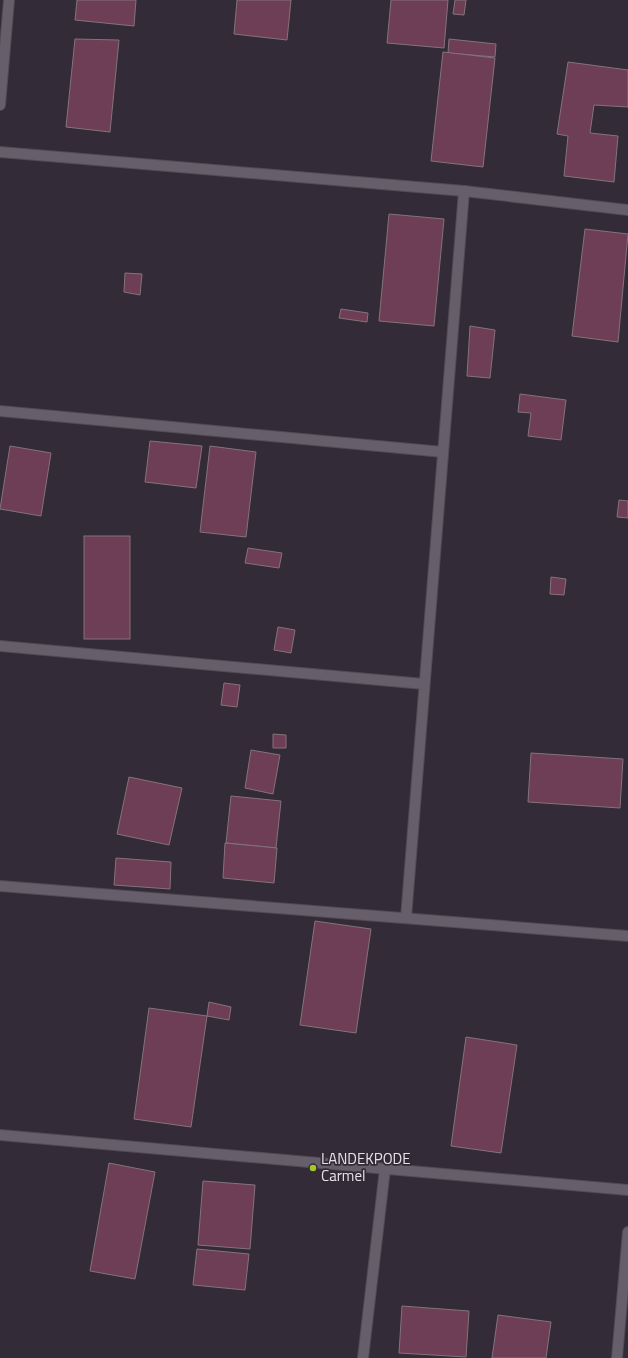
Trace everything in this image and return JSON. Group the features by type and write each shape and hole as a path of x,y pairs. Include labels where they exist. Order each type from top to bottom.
{"street":[{"path":"0,105 9,0"},
{"path":"0,152 464,191 628,210"},
{"path":"406,918 464,191"},
{"path":"0,410 443,452"},
{"path":"0,646 424,684"},
{"path":"0,886 628,936"},
{"path":"0,1136 628,1190"},
{"path":"364,1358 385,1169"},
{"path":"617,1358 628,1232"}],"building":[{"path":"77,0 136,0 134,26 75,20"},
{"path":"237,0 291,0 287,40 234,34"},
{"path":"391,0 448,0 444,48 387,43"},
{"path":"455,0 466,0 464,15 453,14"},
{"path":"75,39 119,40 110,132 66,127"},
{"path":"449,39 496,44 495,57 448,53"},
{"path":"443,52 495,58 483,167 431,161"},
{"path":"568,62 628,70 628,107 594,105 590,133 618,136 614,182 564,176 568,136 557,134"},
{"path":"389,214 444,219 434,326 379,321"},
{"path":"585,229 628,234 618,342 572,336"},
{"path":"125,273 142,274 140,295 124,292"},
{"path":"341,309 368,313 367,322 339,318"},
{"path":"470,326 495,330 490,378 467,376"},
{"path":"520,394 566,400 561,440 528,436 531,413 518,412"},
{"path":"150,441 202,446 196,488 145,482"},
{"path":"10,446 51,453 41,516 0,509"},
{"path":"210,446 256,452 246,537 200,532"},
{"path":"619,500 628,501 628,518 617,517"},
{"path":"84,536 130,536 130,639 84,639"},
{"path":"248,548 282,553 279,568 245,563"},
{"path":"551,577 566,579 564,595 550,594"},
{"path":"278,627 295,630 291,653 274,650"},
{"path":"224,683 240,685 237,707 221,705"},
{"path":"273,734 286,735 286,748 273,748"},
{"path":"251,750 280,755 273,794 245,788"},
{"path":"531,753 623,759 620,808 528,802"},
{"path":"129,777 182,788 169,845 117,834"},
{"path":"231,796 281,801 276,848 226,843"},
{"path":"225,843 277,848 274,883 223,878"},
{"path":"116,858 171,862 170,889 114,885"},
{"path":"315,921 371,929 356,1033 300,1025"},
{"path":"209,1002 231,1007 229,1020 207,1016"},
{"path":"149,1008 207,1016 191,1127 134,1119"},
{"path":"466,1037 517,1045 501,1153 451,1146"},
{"path":"109,1163 155,1172 135,1279 90,1271"},
{"path":"203,1181 255,1185 250,1249 198,1245"},
{"path":"197,1249 249,1254 245,1290 193,1285"},
{"path":"402,1306 469,1311 466,1357 399,1353"},
{"path":"498,1315 551,1322 546,1358 492,1358"}],"place":[{"name":"LANDEKPODE Carmel","path":"313,1168"}]}
